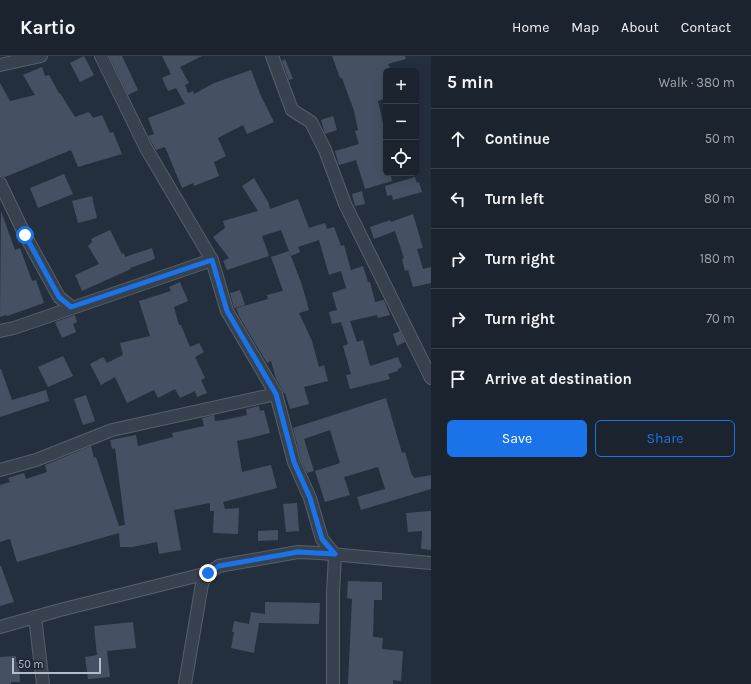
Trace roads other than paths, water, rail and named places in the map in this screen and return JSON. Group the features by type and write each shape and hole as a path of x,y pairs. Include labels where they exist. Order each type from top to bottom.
{"street":[{"path":"0,65 41,56"},
{"path":"101,56 146,148 212,260 227,311 276,394 294,462 310,498 322,539 335,554 333,593 333,684"},
{"path":"272,56 292,110 311,122 325,150 345,204 431,378"},
{"path":"0,183 25,235 59,297 71,307"},
{"path":"0,331 14,328 71,307 212,260"},
{"path":"0,470 36,460 112,430 276,394"},
{"path":"0,627 208,573 219,566 298,552 431,563"},
{"path":"185,684 202,584 208,573"},
{"path":"35,617 43,684"}]}
